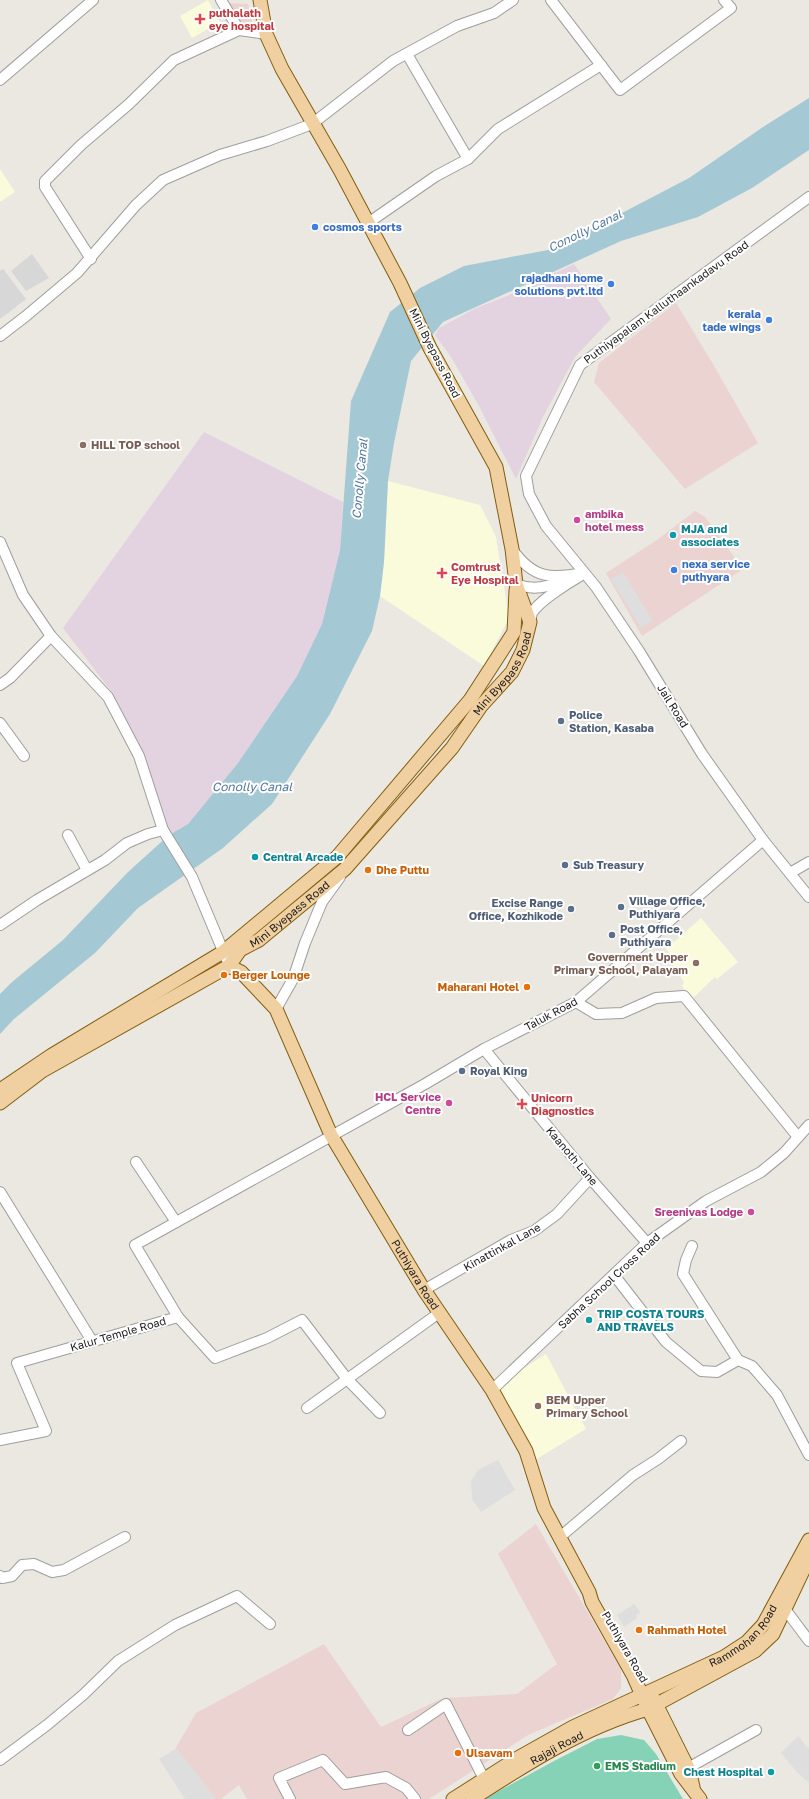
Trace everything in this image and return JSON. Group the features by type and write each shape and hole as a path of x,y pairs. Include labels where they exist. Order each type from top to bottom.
{"main road":[{"name":"Mini Byepass Road","path":"0,1103 42,1071 230,966 240,950 259,940 345,869 452,748 481,706 512,672 523,650 530,622 516,584 512,549 496,468 430,348 400,283 340,170 312,124 266,34 260,0"},
{"path":"0,1090 52,1055 223,952 337,858 470,700 514,632 516,584"},
{"name":"Puthiyara Road","path":"230,966 241,972 276,1009 331,1135 424,1290 492,1390 526,1451 544,1508 589,1592 592,1602 633,1675 646,1694 652,1707"},
{"name":"Rammohan Road","path":"453,1799 573,1726 646,1694 724,1657 747,1642 763,1625 809,1540"},
{"name":"Rammohan Road","path":"652,1707 755,1651 773,1634 809,1558"},
{"path":"652,1707 688,1768 697,1794"},
{"path":"652,1707 681,1774 697,1794"},
{"name":"Rajaji Road","path":"472,1799 520,1768 586,1733 625,1716 652,1707"}],"street":[{"path":"0,80 93,0"},
{"path":"221,0 239,30"},
{"path":"0,336 77,273 91,259 136,205 163,180 220,155 266,141 312,124 393,61 457,26 494,13 513,0"},
{"path":"551,0 620,90 731,8 724,0"},
{"path":"91,259 45,187 45,181 81,145 130,104 174,60 239,30 266,34"},
{"path":"407,54 468,159"},
{"path":"368,223 436,176 468,159 498,130 601,65"},
{"name":"Puthiyapalam Kalluthaankadavu Road","path":"584,573 546,526 529,494 526,476 580,365 809,197"},
{"path":"0,542 2,553 23,595 51,636 108,697 139,756 164,830 192,877 230,966"},
{"path":"512,549 529,569 540,574 563,577 584,573"},
{"path":"516,584 527,588 537,589 559,583 584,573"},
{"path":"530,622 532,612 559,589 584,573"},
{"name":"Jail Road","path":"584,573 596,587 639,651 702,754 763,840 809,897"},
{"path":"0,685 10,678 51,636"},
{"path":"0,723 24,756"},
{"path":"0,925 37,900 105,860 127,843 148,834 164,830"},
{"path":"68,835 87,870"},
{"name":"Taluk Road","path":"331,1135 425,1084 484,1049 576,1002 763,840"},
{"path":"790,873 809,862"},
{"path":"276,1009 293,979 305,943 322,902 345,869"},
{"path":"576,1002 596,1014 622,1014 656,998 684,996 798,1137"},
{"name":"Kaanoth Lane","path":"484,1049 590,1178 647,1243"},
{"name":"Sabha School Cross Road","path":"492,1390 647,1243 706,1201 761,1172 784,1154 809,1125"},
{"name":"Kalur Temple Road","path":"0,1440 46,1431 17,1363 178,1317 135,1245 331,1135"},
{"path":"136,1162 176,1222"},
{"name":"Kinattinkal Lane","path":"424,1290 511,1240 534,1231 558,1214 590,1178"},
{"path":"0,1192 92,1341"},
{"path":"692,1246 686,1260 683,1274 738,1360 752,1366 777,1395 809,1454"},
{"path":"614,1275 666,1342 701,1371 717,1372 738,1360"},
{"path":"307,1408 439,1312"},
{"path":"178,1317 215,1358 267,1338 302,1320 347,1379 380,1413"},
{"path":"560,1537 633,1475 682,1441"},
{"path":"0,1576 2,1578 12,1576 22,1565 34,1564 52,1572 64,1570 125,1537"},
{"path":"0,1760 47,1725 83,1695 118,1661 175,1625 237,1596 270,1624"},
{"path":"785,1609 809,1641"},
{"path":"408,1730 446,1704 484,1779"},
{"path":"688,1768 756,1730"},
{"path":"290,1799 279,1778 322,1760 345,1784 386,1777 406,1788 415,1799"}],"shaded area":[{"name":"puthalath eye hospital","path":"208,0 220,22 192,38 180,16"},
{"path":"226,3 248,4 253,28 244,26 238,21"},
{"path":"0,169 15,192 0,202"},
{"path":"32,254 49,278 26,291 11,271"},
{"path":"574,264 611,319 575,357 543,417 516,479 479,406 451,357 435,335 439,328 476,308 507,296"},
{"path":"3,269 26,299 0,319 0,271"},
{"path":"676,303 758,443 685,489 594,382 599,363"},
{"path":"204,432 343,502 340,550 322,624 297,676 238,763 188,824 169,835 144,756 114,695 63,628"},
{"name":"Comtrust Eye Hospital","path":"388,481 480,505 496,537 509,618 484,666 380,596 384,562"},
{"path":"695,511 705,517 743,569 642,636 606,573 657,540"},
{"path":"623,572 653,621 641,628 611,579"},
{"path":"701,918 738,962 717,979 715,977 692,999 682,986 684,982 673,965 674,959 666,949"},
{"name":"BEM Upper Primary School","path":"546,1354 586,1429 535,1460 492,1388"},
{"path":"498,1460 515,1490 481,1512 472,1499 471,1481 478,1470"},
{"path":"536,1524 621,1669 621,1688 613,1699 528,1735 429,1799 247,1799 239,1785 221,1799 211,1799 174,1751 196,1713 324,1644 381,1727 443,1698 517,1694 557,1664 498,1554"},
{"path":"634,1604 640,1613 636,1615 637,1618 624,1627 617,1615"},
{"path":"798,1736 808,1748 809,1747 809,1783 797,1772 781,1753"},
{"path":"177,1748 216,1799 185,1799 159,1759"}],"green space":[{"name":"EMS Stadium","path":"621,1735 644,1740 656,1754 683,1799 484,1799 597,1739"}],"water":[{"name":"Conolly Canal","path":"809,98 809,150 752,188 698,217 621,241 443,322 411,361 394,443 388,481 384,562 380,596 372,631 330,714 272,804 223,848 138,908 95,953 14,1019 0,1034 0,994 12,982 63,940 128,872 169,835 188,824 238,763 297,676 322,624 340,550 351,401 390,312 420,288 464,266 553,249 689,178 763,127"}],"place":[{"name":"puthalath eye hospital","path":"200,19"},
{"name":"cosmos sports","path":"315,227"},
{"name":"rajadhani home solutions pvt.ltd","path":"611,284"},
{"name":"kerala tade wings","path":"769,320"},
{"name":"HILL TOP school","path":"83,445"},
{"name":"ambika hotel mess","path":"577,520"},
{"name":"MJA and associates","path":"673,535"},
{"name":"nexa service puthyara","path":"674,570"},
{"name":"Comtrust Eye Hospital","path":"442,573"},
{"name":"Police Station, Kasaba","path":"561,721"},
{"name":"Central Arcade","path":"255,857"},
{"name":"Sub Treasury","path":"565,865"},
{"name":"Dhe Puttu","path":"368,870"},
{"name":"Village Office, Puthiyara","path":"621,907"},
{"name":"Excise Range Office, Kozhikode","path":"571,909"},
{"name":"Post Office, Puthiyara","path":"612,935"},
{"name":"Government Upper Primary School, Palayam","path":"696,963"},
{"name":"Berger Lounge","path":"224,975"},
{"name":"Maharani Hotel","path":"527,987"},
{"name":"Royal King","path":"462,1071"},
{"name":"HCL Service Centre","path":"449,1103"},
{"name":"Unicorn Diagnostics","path":"522,1104"},
{"name":"Sreenivas Lodge","path":"751,1212"},
{"name":"TRIP COSTA TOURS AND TRAVELS","path":"589,1320"},
{"name":"BEM Upper Primary School","path":"538,1406"},
{"name":"Rahmath Hotel","path":"639,1630"},
{"name":"Ulsavam","path":"458,1753"},
{"name":"EMS Stadium","path":"597,1766"},
{"name":"Chest Hospital","path":"771,1772"}]}
